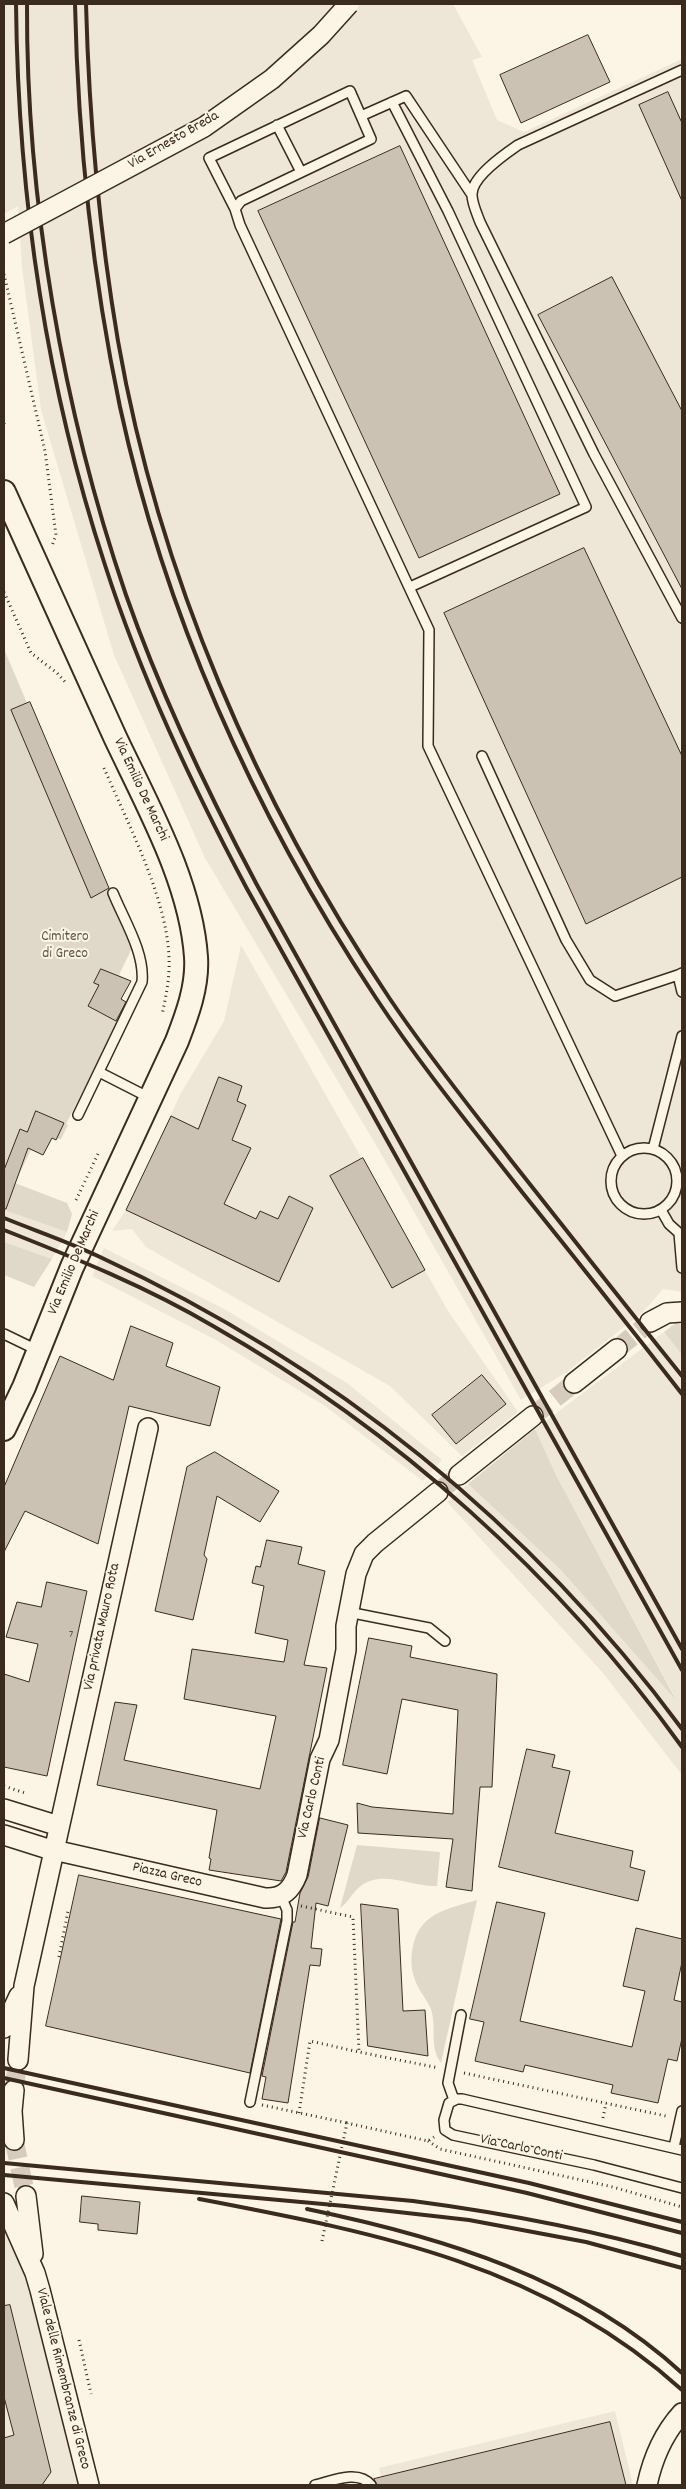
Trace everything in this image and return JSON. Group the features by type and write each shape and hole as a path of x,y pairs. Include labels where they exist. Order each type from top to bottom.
{"street":[{"name":"Via Ernesto Breda","path":"4,234 204,127 272,79 321,35 349,4"},
{"name":"Via Emilio De Marchi","path":"4,492 163,840 192,924 196,958 190,1004 177,1041 72,1267 4,1430"},
{"path":"650,1322 666,1313 682,1312"},
{"path":"574,1383 617,1349"},
{"path":"459,1475 532,1416"},
{"name":"Via privata Mauro Rota","path":"59,1826 148,1428"},
{"name":"Via Carlo Conti","path":"281,1896 293,1885 299,1866 319,1762 328,1743 346,1650 345,1629 356,1574 368,1550 438,1492"},
{"path":"4,1809 59,1826 24,1986 18,2060"},
{"name":"Piazza Greco","path":"4,1835 54,1850 265,1898 281,1896"},
{"path":"4,2028 24,1986"},
{"path":"14,2090 12,2111 14,2140"},
{"name":"Viale delle Rimembranze di Greco","path":"26,2196 35,2273"},
{"name":"Viale delle Rimembranze di Greco","path":"4,2203 35,2273 61,2367 89,2485"},
{"path":"647,2485 660,2443 682,2413"}],"lane":[{"path":"472,195 476,181 502,156 518,145 682,70"},
{"path":"235,208 241,200 371,139 350,91 209,158 235,208 240,225 429,630 428,746 622,1156"},
{"path":"361,116 406,96 472,195 480,222 594,454 682,618"},
{"path":"392,102 448,211 586,506 410,587"},
{"path":"277,126 301,172"},
{"path":"482,756 566,940 590,980 616,996 680,974 682,992"},
{"path":"78,1115 139,993 143,978 138,952 113,893"},
{"path":"653,1150 682,1036"},
{"path":"99,1072 150,1099"},
{"path":"642,1148 653,1150 671,1162 676,1177 674,1193 669,1203 661,1210 650,1214 629,1211 614,1196 611,1174 622,1156 642,1148"},
{"path":"661,1210 669,1224 680,1232 682,1268"},
{"path":"4,1334 38,1350"},
{"path":"348,1612 429,1628 445,1641"},
{"path":"250,2102 287,1921 287,1910 281,1896"},
{"path":"454,2100 448,2083 461,2015"},
{"path":"445,2130 444,2120 447,2108 454,2100 462,2099 678,2149 681,2115"},
{"name":"Via Carlo Conti","path":"445,2130 453,2135 594,2165 682,2188"},
{"path":"315,2485 357,2477 367,2480 371,2485"}],"path":[{"path":"4,274 45,451 56,535 51,549"},
{"path":"4,592 32,652 57,673 71,690"},
{"name":"Via Emilio De Marchi","path":"101,760 154,889 167,932 169,958 168,989 160,1023"},
{"path":"76,1200 98,1154"},
{"path":"4,1786 25,1793"},
{"path":"298,1905 353,1917 360,2052"},
{"path":"59,1957 68,1911"},
{"path":"299,2113 310,2041 681,2115"},
{"path":"250,2102 428,2141 440,2149 613,2187 682,2207"},
{"path":"322,2241 346,2123"},
{"path":"428,2141 445,2130"},
{"path":"79,2340 91,2394"}],"shaded area":[{"path":"4,4 453,4 482,57 472,60 497,120 524,132 682,59 682,1292 663,1289 643,1312 568,1371 521,1400 376,1145 205,858 114,655 41,410 22,267 18,206 4,214"},
{"path":"241,945 448,1311 518,1412 462,1456 390,1386 146,1247 132,1229 112,1231 126,1210 181,1093 224,1021"},
{"path":"4,1210 67,1232 52,1259 4,1242"},
{"path":"104,1248 226,1310 347,1383 442,1460 423,1481 325,1406 216,1340 92,1276"},
{"path":"664,1332 682,1355 682,1775 603,1673 447,1502 468,1484 560,1569 675,1697 556,1475 535,1429"},
{"path":"4,2217 29,2273 80,2485 4,2485"},
{"path":"615,2411 633,2485 383,2485 379,2468"}],"green space":[{"name":"Cimitero di Greco","path":"4,649 27,703 30,702 110,890 108,891 132,948 119,975 131,981 121,999 128,1003 66,1124 68,1125 61,1139 52,1138 43,1155 31,1150 15,1183 67,1203 72,1214 67,1232 4,1210"},
{"path":"4,1242 52,1259 34,1287 4,1275"},
{"path":"676,1323 682,1325 682,1355 664,1332"},
{"path":"535,1429 556,1475 676,1700 560,1569 468,1484"},
{"path":"357,1845 440,1852 437,1886 389,1879 371,1881 359,1887 340,1908"},
{"path":"477,1900 441,2063 435,2049 430,2007 417,1985 413,1973 411,1959 413,1946 418,1932 431,1918 448,1909"}],"building":[{"path":"588,35 610,82 521,123 500,75"},
{"path":"668,92 682,123 682,201 639,105"},
{"path":"400,146 560,494 419,558 258,211"},
{"path":"612,277 682,411 682,589 538,315"},
{"path":"584,548 682,756 682,877 586,924 444,613"},
{"path":"30,702 109,888 91,898 11,710"},
{"path":"101,969 131,981 121,999 126,1002 116,1021 88,1006 99,985 94,983"},
{"path":"219,1077 242,1086 237,1101 246,1105 232,1140 251,1148 224,1204 256,1219 260,1211 278,1219 289,1196 313,1208 279,1282 126,1210 171,1116 198,1129"},
{"path":"36,1111 64,1123 56,1140 52,1138 43,1155 28,1148 6,1209 4,1209 4,1170 20,1129 27,1132"},
{"path":"363,1158 425,1270 392,1288 330,1176"},
{"path":"131,1326 173,1343 166,1366 220,1387 210,1426 129,1406 98,1544 25,1511 4,1552 4,1487 60,1356 113,1380"},
{"path":"482,1375 506,1404 456,1444 432,1415"},
{"path":"215,1452 279,1491 260,1522 217,1496 204,1555 207,1559 193,1620 155,1611 187,1467"},
{"path":"267,1540 302,1547 298,1564 325,1571 304,1665 327,1668 286,1872 281,1881 209,1870 211,1859 209,1858 217,1810 97,1785 115,1702 137,1705 124,1760 260,1789 276,1716 184,1699 192,1649 284,1662 288,1640 255,1633 264,1586 252,1583 256,1566 260,1567"},
{"path":"47,1582 87,1591 47,1776 4,1767 4,1674 29,1682 38,1644 6,1637 17,1602 41,1607"},
{"path":"369,1638 412,1646 410,1657 497,1674 492,1787 480,1787 472,1891 446,1887 453,1839 358,1833 357,1803 372,1807 453,1814 458,1710 402,1699 387,1774 343,1765"},
{"path":"527,1749 555,1755 552,1767 570,1771 555,1833 633,1851 630,1867 645,1871 638,1901 499,1867"},
{"path":"320,1818 348,1825 328,1906 316,1903 311,1948 322,1949 320,1966 310,1965 288,2103 262,2099 266,2077 262,2076 293,1922 295,1922 300,1893 308,1877"},
{"path":"79,1875 281,1919 250,2073 46,2026"},
{"path":"497,1902 545,1913 520,2021 632,2047 645,1991 623,1986 636,1928 682,1939 682,1962 674,2000 682,2002 682,2038 677,2061 668,2059 658,2103 611,2093 613,2085 525,2065 523,2072 475,2061 484,2022 470,2019"},
{"path":"361,1904 398,1909 403,2011 425,2010 428,2056 368,2046"},
{"path":"82,2196 140,2202 137,2234 98,2230 98,2224 80,2222"},
{"path":"10,2305 51,2472 42,2485 4,2485 4,2438 14,2435 4,2397 4,2306"},
{"path":"610,2422 626,2485 377,2485 374,2479"}],"tunnel":[{"path":"617,1349 650,1322"},
{"path":"533,1416 574,1383"},
{"path":"438,1492 459,1475"},
{"path":"14,2090 18,2060"},
{"path":"14,2140 26,2196"}],"railway":[{"path":"16,4 22,146 29,217 51,358 66,428 84,497 134,648 168,729 246,887 682,1670"},
{"path":"27,4 28,78 33,152 41,228 52,303 84,452 104,525 126,595 154,669 220,814 257,885 682,1649"},
{"path":"75,4 79,105 88,206 94,257 120,407 139,486 163,563 190,640 221,714 255,788 292,860 376,998 447,1096 682,1394"},
{"path":"86,4 96,173 105,257 118,341 136,429 159,515 187,600 220,684 256,766 297,846 342,924 390,999 464,1100 682,1376"},
{"path":"4,1218 64,1241 185,1300 267,1347 346,1399 421,1456 492,1518 560,1584 623,1654 682,1729"},
{"path":"4,1230 84,1262 137,1286 213,1326 281,1367 346,1412 410,1460 470,1511 528,1566 582,1623 634,1684 682,1747"},
{"path":"4,2068 529,2183 682,2222"},
{"path":"4,2078 527,2193 682,2233"},
{"path":"4,2163 413,2201 549,2223 616,2238 682,2256"},
{"path":"4,2175 345,2206 469,2220 586,2242 682,2268"},
{"path":"199,2199 330,2225 393,2241 455,2260 515,2283 573,2312 629,2347 682,2390"},
{"path":"307,2209 408,2233 458,2248 506,2266 554,2287 599,2311 642,2340 682,2373"}]}
